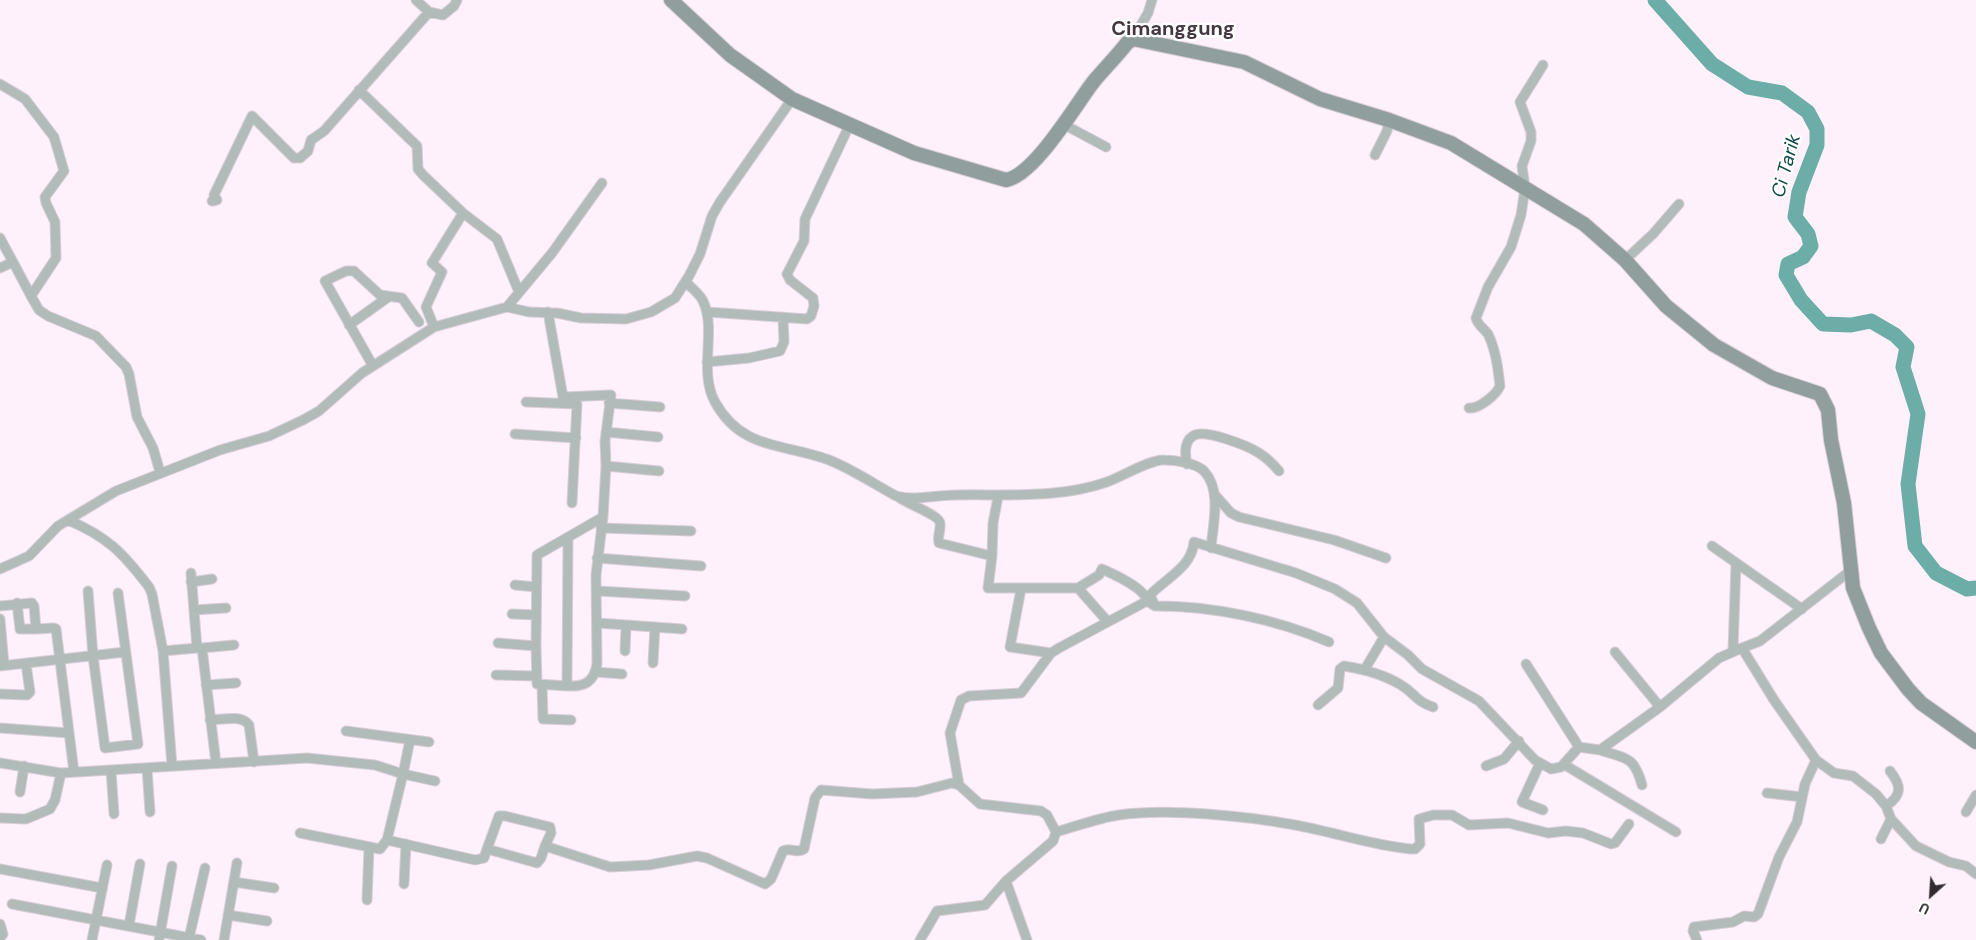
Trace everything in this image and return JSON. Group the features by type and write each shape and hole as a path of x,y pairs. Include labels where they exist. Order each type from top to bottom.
{"street":[{"path":"416,0 429,12 443,14 454,6 457,0"},
{"path":"671,0 730,55 792,99 849,126 914,153 1006,180 1016,177 1041,154 1095,80 1127,42 1133,39 1152,0"},
{"path":"212,201 216,200 214,195 252,116 294,158 300,158 308,151 311,140 324,131 429,12"},
{"path":"1133,39 1244,62 1320,99 1389,120 1451,143 1584,224 1624,260 1666,306 1714,344 1772,378 1820,394 1828,410 1831,440 1844,503 1850,571 1857,601 1868,628 1893,671 1921,703 1976,742"},
{"path":"1469,408 1475,408 1495,394 1500,386 1493,348 1486,332 1477,323 1476,318 1488,287 1511,247 1521,215 1525,188 1522,166 1531,141 1531,132 1520,102 1543,65"},
{"path":"0,84 25,99 54,137 64,171 45,196 46,203 55,222 56,258 32,296"},
{"path":"359,90 418,146 418,169 463,213 497,239 519,292"},
{"path":"0,570 29,556 58,526 116,491 160,472 220,450 270,436 303,420 319,411 373,366 434,327 507,307 529,312 548,312 581,318 626,319 651,312 675,298 686,282 700,254 709,224 720,202 792,99"},
{"path":"1375,155 1387,131 1389,120"},
{"path":"1063,124 1106,147"},
{"path":"708,312 807,319 812,314 813,298 790,280 787,274 804,241 804,219 849,126"},
{"path":"507,307 552,254 602,183"},
{"path":"1624,260 1653,234 1679,204"},
{"path":"434,327 426,307 442,272 432,263 463,213"},
{"path":"0,238 39,310 48,316 96,336 111,349 126,367 137,417 153,448 160,472"},
{"path":"0,268 12,262"},
{"path":"373,366 325,281 352,270 372,290 386,298"},
{"path":"686,282 702,299 708,312 707,362 709,381 714,402 733,426 745,436 781,449 812,454 832,461 916,508 937,516 940,526 939,543 992,556"},
{"path":"349,324 386,298 393,296 402,298 419,322"},
{"path":"548,312 564,400"},
{"path":"707,362 749,358 780,351 784,342 783,317"},
{"path":"526,402 611,395 606,432 603,517 598,558 596,672 591,681 584,685 537,684 537,556 603,517"},
{"path":"564,400 577,404 572,503"},
{"path":"609,403 660,407"},
{"path":"606,432 658,437"},
{"path":"515,434 576,438"},
{"path":"1187,464 1185,452 1189,439 1192,436 1204,434 1253,449 1279,471"},
{"path":"896,496 922,499 955,495 998,497 1049,494 1107,482 1162,459 1202,469 1215,495 1231,513 1239,517 1334,540 1386,558"},
{"path":"606,466 659,472"},
{"path":"1211,548 1215,495"},
{"path":"998,497 993,523 992,556 988,588 1078,588 1099,575 1102,569 1135,587 1145,594 1151,603"},
{"path":"68,520 110,541 149,586 163,651 172,766"},
{"path":"601,528 691,531"},
{"path":"567,686 568,538"},
{"path":"1151,603 1150,595 1180,570 1193,550 1194,542 1287,570 1335,589 1357,603 1384,637 1408,655 1422,669 1479,700 1540,763 1551,769 1565,765 1579,747"},
{"path":"1712,546 1802,609"},
{"path":"598,558 700,566"},
{"path":"1742,567 1737,649 1816,760 1834,773 1853,776 1888,804 1890,819 1881,839"},
{"path":"1600,750 1660,707 1719,658 1737,649 1760,642 1850,571"},
{"path":"212,579 191,577 199,648 206,685 216,763"},
{"path":"515,585 536,587"},
{"path":"1078,588 1108,622"},
{"path":"1021,589 1010,647 1051,653"},
{"path":"88,591 93,656 105,748 138,744 118,593"},
{"path":"598,591 685,596"},
{"path":"0,606 28,602 34,604 36,629"},
{"path":"17,603 20,630 56,628 74,772"},
{"path":"959,785 950,733 959,703 969,696 1021,693 1051,653 1108,622 1151,603 1226,612 1309,634 1329,642"},
{"path":"194,610 226,608"},
{"path":"512,614 536,615"},
{"path":"0,619 2,666 125,652"},
{"path":"598,624 682,629"},
{"path":"625,651 626,625"},
{"path":"653,663 655,627"},
{"path":"1366,670 1384,637"},
{"path":"498,643 536,646"},
{"path":"163,651 234,645"},
{"path":"1615,652 1660,707"},
{"path":"0,694 28,695 30,692 26,664"},
{"path":"1526,664 1579,747 1600,750 1631,761 1635,765 1642,785"},
{"path":"1318,705 1338,688 1342,666 1366,670 1400,684 1419,702 1434,707"},
{"path":"596,672 622,674"},
{"path":"496,675 536,676"},
{"path":"206,685 236,683"},
{"path":"542,685 543,719 571,720"},
{"path":"210,720 239,718 247,721 254,762"},
{"path":"0,728 69,733"},
{"path":"346,731 430,742"},
{"path":"300,833 380,850 386,840 410,740"},
{"path":"1486,766 1504,760 1519,741"},
{"path":"0,763 61,773 307,758 375,765 403,774 436,781"},
{"path":"1697,940 1693,931 1694,927 1732,922 1744,916 1754,917 1758,914 1779,857 1798,818 1810,771 1816,760"},
{"path":"1540,763 1530,781 1522,802 1542,810"},
{"path":"1565,765 1676,832"},
{"path":"20,792 24,766"},
{"path":"147,768 150,812"},
{"path":"111,770 114,814"},
{"path":"1888,804 1898,796 1900,784 1890,771"},
{"path":"0,818 26,819 50,810 55,800 61,773"},
{"path":"545,846 610,867 649,865 698,856 707,858 765,884 771,879 783,850 798,852 804,849 815,798 821,790 872,794 917,792 952,783 959,785 980,804 1041,811 1047,815 1056,832 1053,841 1006,881 990,901 983,906 937,910 920,940"},
{"path":"1768,793 1802,797"},
{"path":"1966,812 1976,795"},
{"path":"1056,832 1119,815 1163,813 1270,821 1331,832 1368,843 1415,849 1420,844 1419,819 1433,815 1452,815 1469,824 1508,823 1548,833 1566,831 1583,833 1611,844 1615,843 1630,824"},
{"path":"386,840 475,860 484,858 487,849 499,816 550,827 550,834 541,858 537,863 487,849"},
{"path":"1890,819 1916,846 1948,862 1966,866 1976,874"},
{"path":"404,884 406,844"},
{"path":"367,900 369,848"},
{"path":"224,940 237,863"},
{"path":"129,925 140,864"},
{"path":"92,940 107,865"},
{"path":"160,936 172,866"},
{"path":"189,938 205,868"},
{"path":"0,869 102,888"},
{"path":"1006,881 1027,940"},
{"path":"234,882 274,888"},
{"path":"12,904 129,925 160,936 201,940"},
{"path":"228,915 267,921"},
{"path":"0,924 3,933 0,938"}],"waterway":[{"name":"Ci Tarik","path":"1655,0 1712,64 1748,87 1782,93 1808,112 1817,129 1817,145 1799,192 1795,217 1808,234 1811,246 1803,257 1788,264 1786,275 1801,300 1823,324 1851,325 1871,321 1895,335 1907,347 1903,367 1918,414 1908,484 1915,546 1936,573 1967,589 1976,588"}],"district":[{"name":"Cimanggung","path":"1173,30"}]}
